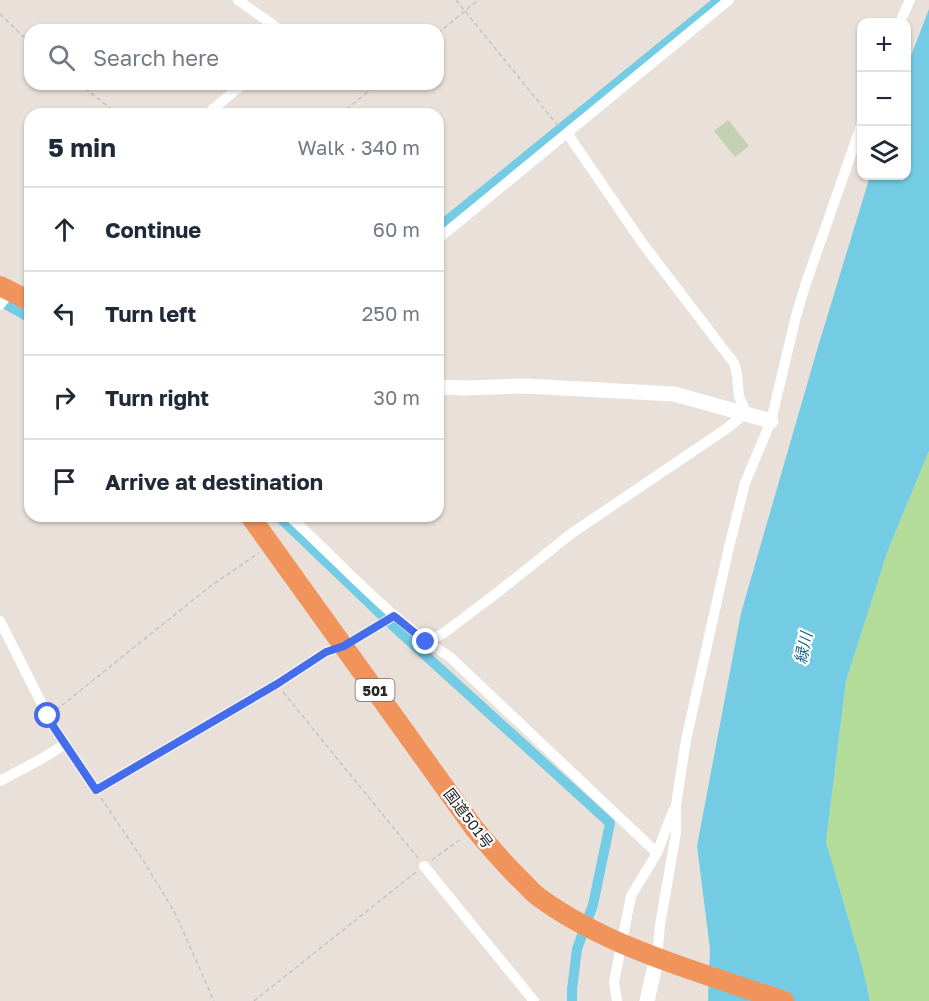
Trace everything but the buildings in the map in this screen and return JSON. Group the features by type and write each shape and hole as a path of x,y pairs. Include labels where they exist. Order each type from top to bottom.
{"highway":[{"path":"4,295 24,300"},
{"name":"国道501号","path":"254,522 474,828 502,862 538,897 590,928 628,946 784,1001"}],"street":[{"path":"238,0 272,24"},
{"path":"444,234 729,0"},
{"path":"902,18 910,0"},
{"path":"218,108 237,90"},
{"path":"647,1001 660,958 660,925 676,833 676,805 686,740 745,483 771,421 796,316 860,126"},
{"path":"567,133 643,244 734,363 739,396 746,413"},
{"path":"444,387 525,386 674,394 771,421"},
{"path":"426,642 444,633 572,532 726,429 746,413"},
{"path":"296,522 390,619 450,657 657,853"},
{"path":"0,621 48,716 96,790 277,684 326,652 344,646 390,619"},
{"path":"0,781 65,744"},
{"path":"617,1001 614,982 631,896 657,853 676,805"},
{"path":"424,866 534,1001"}],"path":[{"path":"456,0 557,124"},
{"path":"444,28 478,0"},
{"path":"0,14 24,37"},
{"path":"86,90 110,108"},
{"path":"348,108 370,90"},
{"path":"48,716 208,588 270,545"},
{"path":"277,684 424,866"},
{"path":"96,790 175,913 214,1001"},
{"path":"254,1001 474,828"}],"green space":[{"path":"728,120 749,146 735,157 714,131"},
{"path":"929,451 929,1001 870,1001 826,842 846,681 888,550"}],"water":[{"name":"緑川","path":"929,9 929,451 888,550 846,681 826,842 870,1001 708,1001 710,949 697,846 741,613 869,180 911,180 911,56"}],"waterway":[{"path":"444,223 719,0"},
{"path":"0,301 24,315"},
{"path":"284,522 392,625 610,823 593,905 577,949 572,1001"}],"route":[{"path":"48,716 96,790 277,684 326,652 344,646 394,616 426,642"}]}
